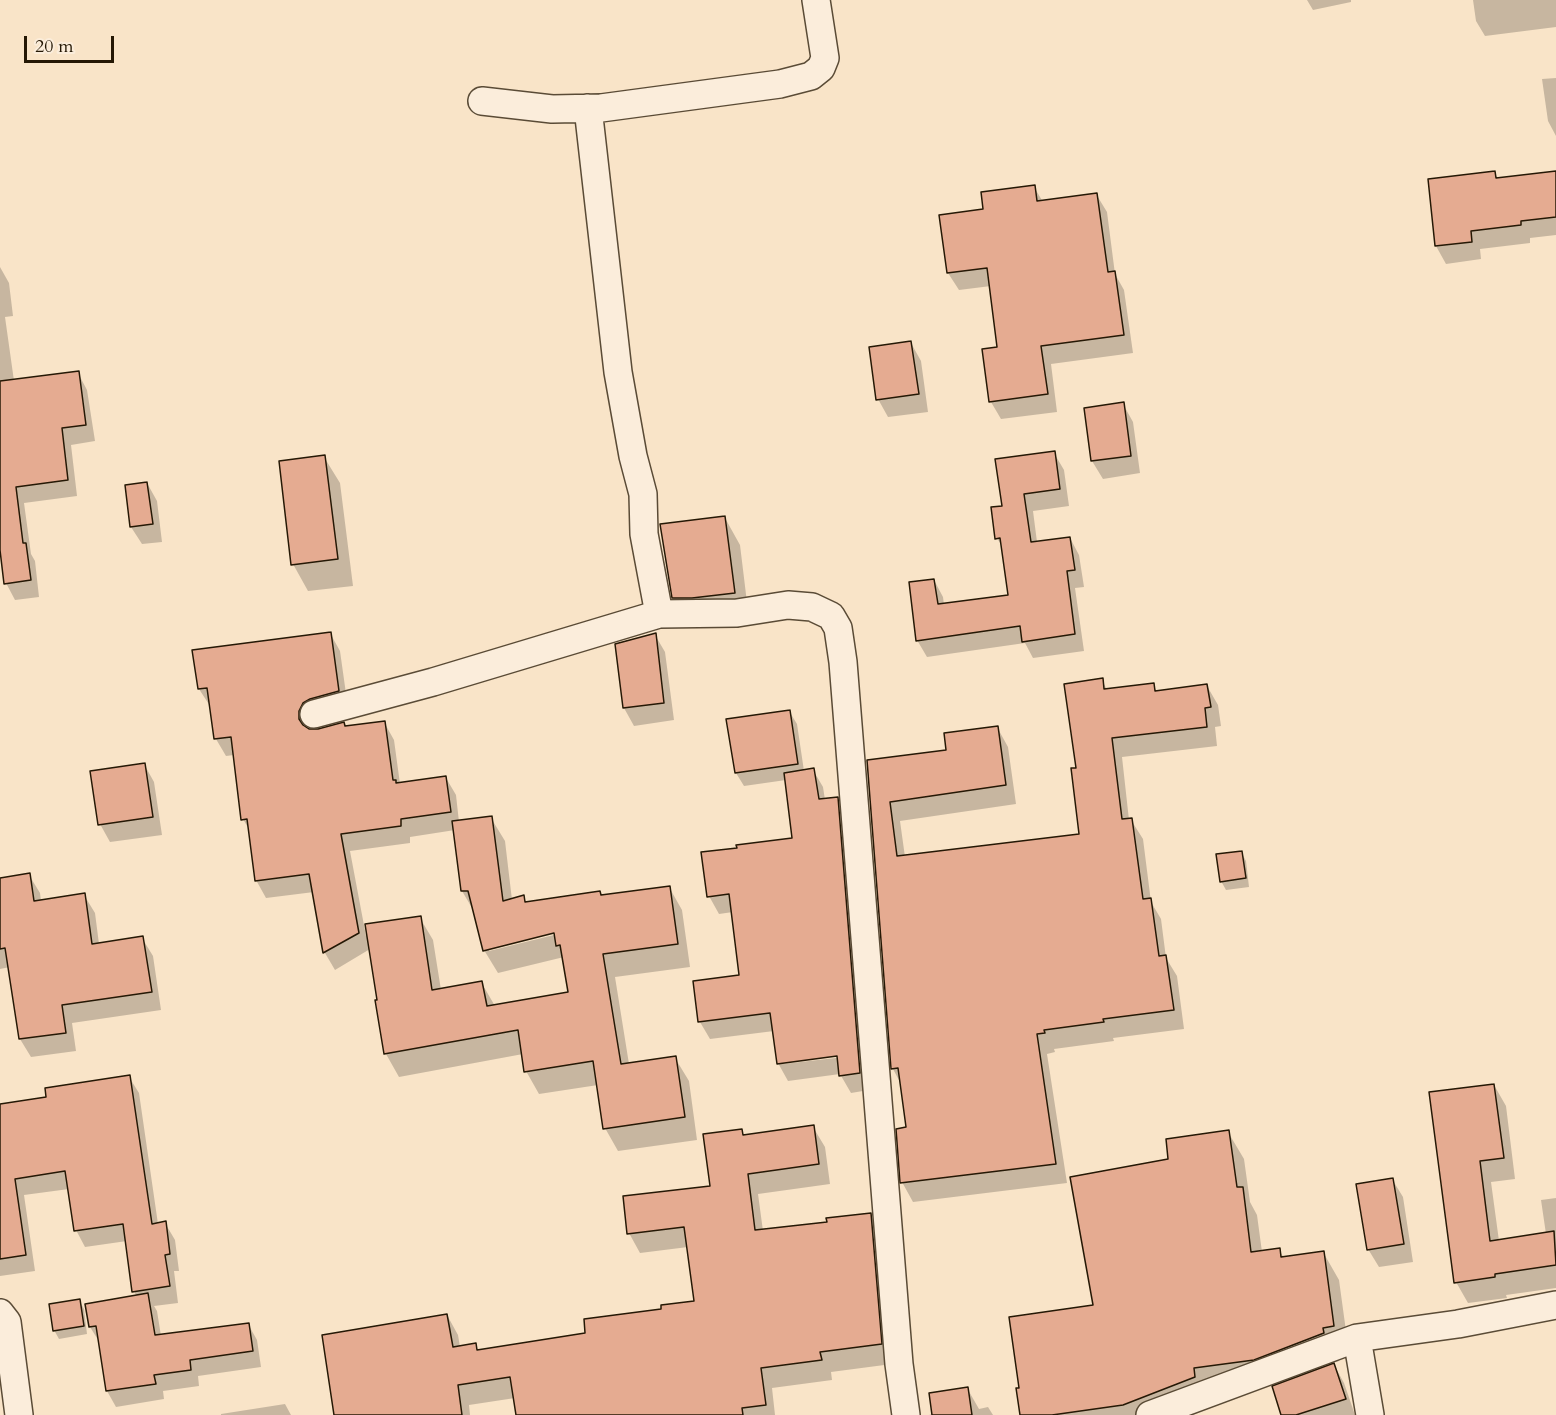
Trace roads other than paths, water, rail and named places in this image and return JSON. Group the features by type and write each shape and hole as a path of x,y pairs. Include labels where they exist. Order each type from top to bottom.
{"street":[{"path":"482,101 552,109 588,108 780,84 812,76 821,68 825,58 816,0"},
{"path":"588,108 618,372 633,456 643,494 644,534 659,614"},
{"path":"314,714 445,679 659,614 737,613 788,605 812,607 831,616 838,628 843,662 898,1364 906,1415"},
{"path":"1150,1415 1357,1338 1458,1324 1556,1305"},
{"path":"0,1313 8,1322 19,1415"},
{"path":"1357,1338 1370,1415"}]}
